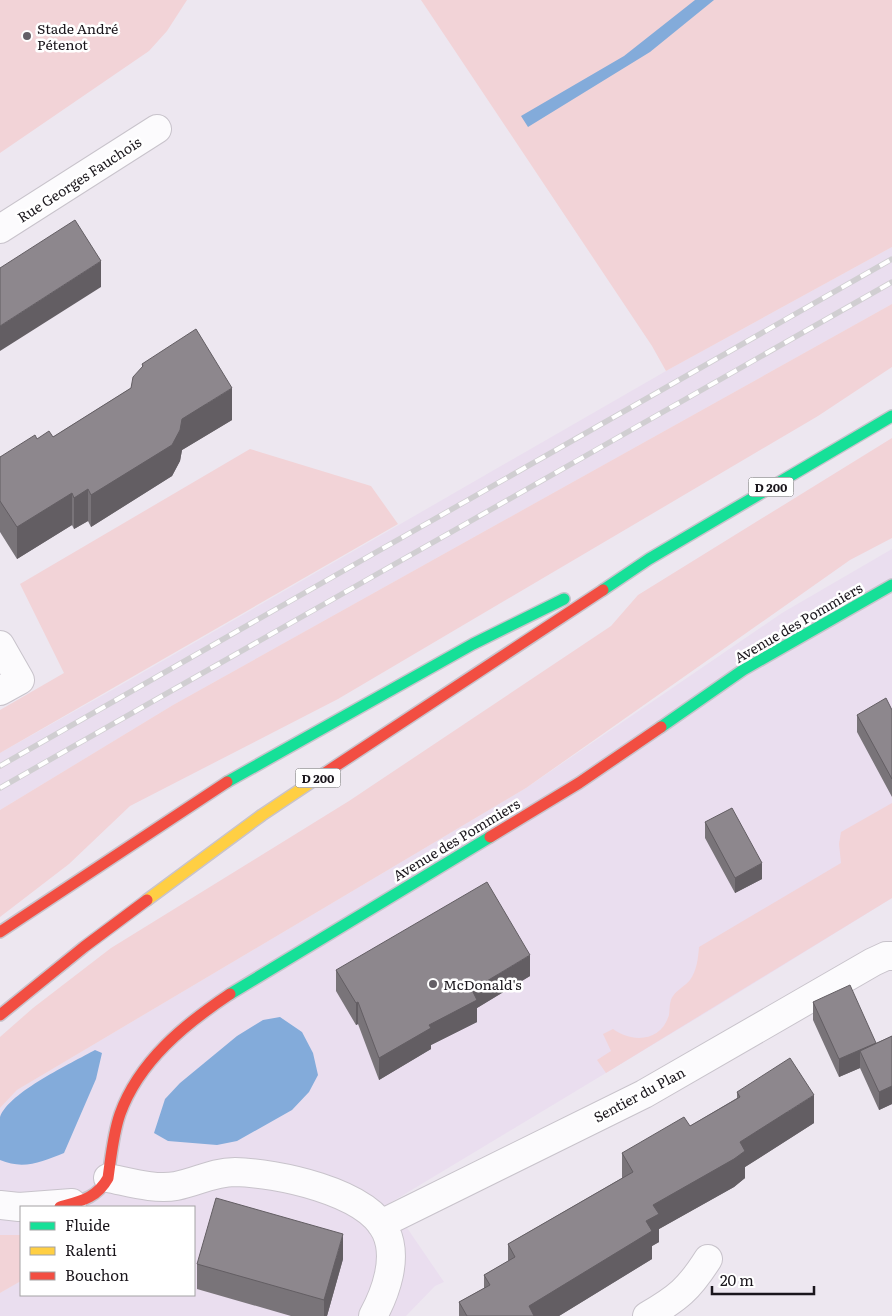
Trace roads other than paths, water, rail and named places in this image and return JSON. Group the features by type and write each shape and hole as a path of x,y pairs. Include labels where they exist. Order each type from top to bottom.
{"main road":[{"name":"D 200","path":"0,1016 84,947 262,815 649,559 892,416"},
{"name":"D 200","path":"0,932 212,791 295,742 508,624 649,559"},
{"name":"Avenue des Pommiers","path":"108,1178 122,1109 140,1074 172,1038 212,1006 262,973 579,783 744,670 892,585"},
{"path":"66,1205 96,1195 108,1178"}],"street":[{"name":"Rue Georges Fauchois","path":"0,230 157,129"},
{"path":"0,645 10,685"},
{"name":"Sentier du Plan","path":"382,1224 644,1094 873,962 886,956 892,956"},
{"path":"108,1178 174,1186 222,1172 266,1175 293,1180 336,1194 362,1207 382,1224 390,1246 391,1261 384,1290 374,1316"},
{"path":"0,1205 20,1207"},
{"path":"42,1206 66,1205"},
{"path":"0,1225 20,1220"},
{"path":"647,1316 682,1294 693,1282 708,1259"}],"water":[{"path":"695,0 714,0 650,52 528,127 521,116 624,56"},
{"path":"280,1017 302,1032 313,1053 318,1075 309,1092 292,1110 237,1141 217,1145 168,1141 154,1133 165,1099 180,1083 237,1036 263,1020"},
{"path":"95,1050 102,1053 96,1079 64,1153 40,1162 25,1165 0,1160 0,1117 6,1107 15,1098 42,1079"}],"railway":[{"path":"0,766 892,259"},
{"path":"0,788 892,282"}],"place":[{"name":"Stade André Pétenot","path":"27,36"},
{"name":"McDonald's","path":"433,984"}]}
